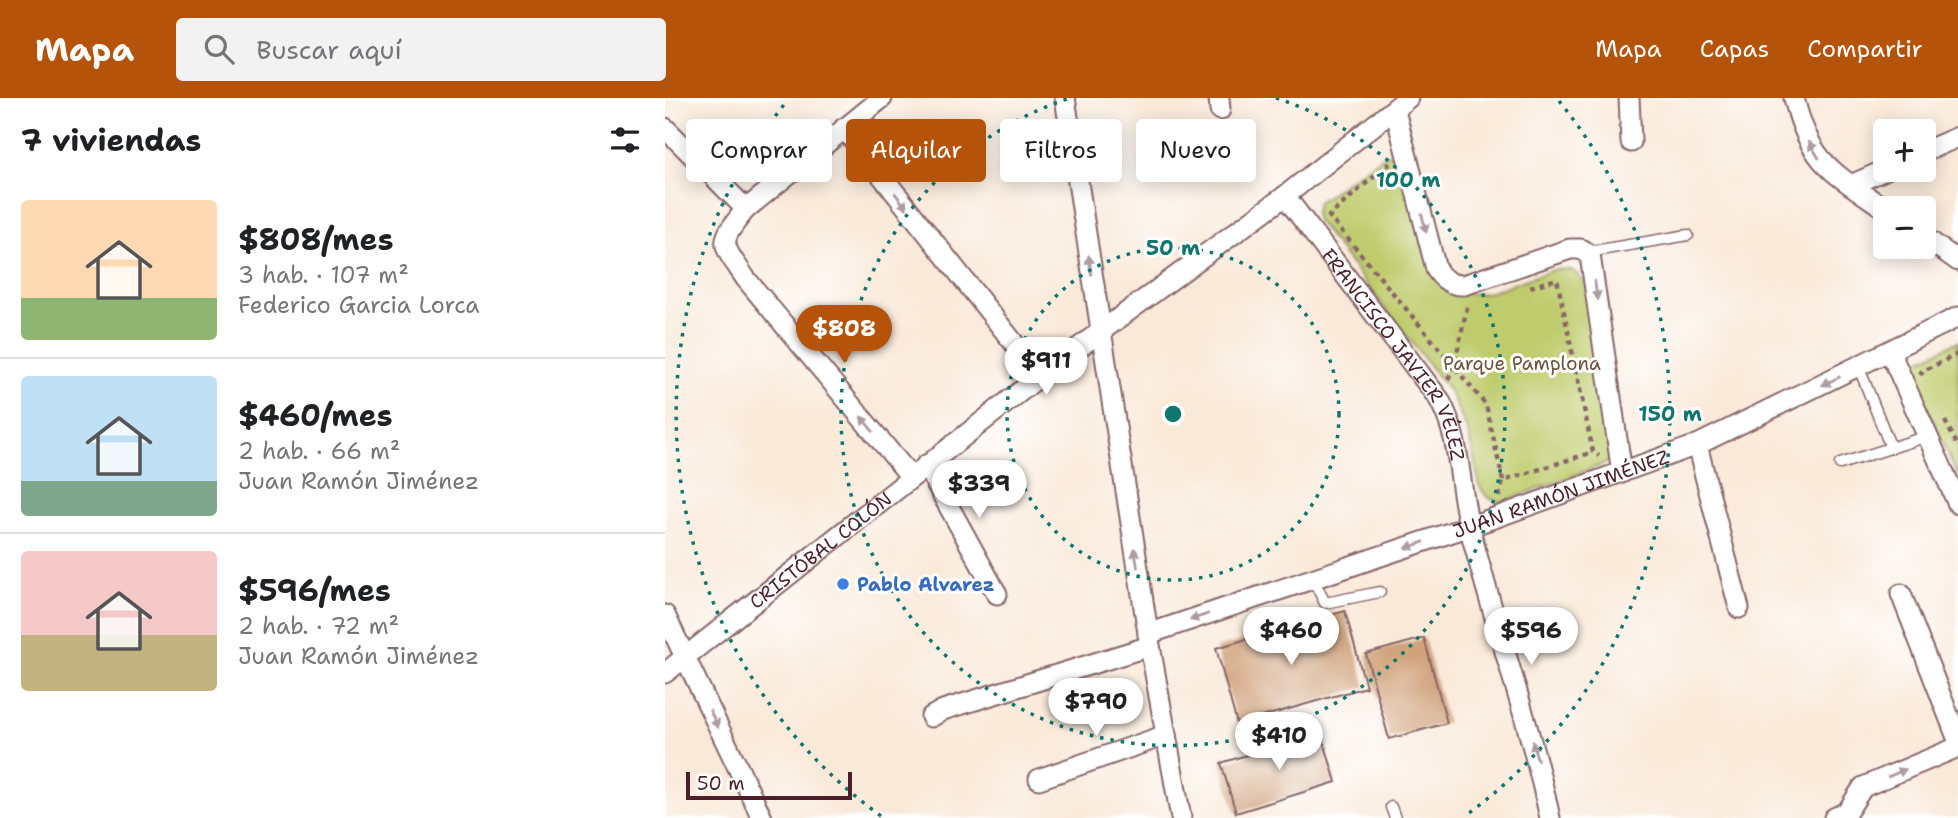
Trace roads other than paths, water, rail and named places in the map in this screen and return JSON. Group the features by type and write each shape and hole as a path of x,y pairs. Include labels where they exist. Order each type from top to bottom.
{"street":[{"path":"882,98 746,209 727,231 727,250 746,279 919,471 997,594"},
{"path":"1065,98 1149,640 1181,818"},
{"path":"1629,98 1631,142"},
{"path":"1794,98 1809,144 1821,162 1873,201"},
{"path":"1401,104 1436,269 1453,284 1464,285 1478,292 1570,249 1581,248 1592,259 1622,473"},
{"name":"CRISTÓBAL COLÓN","path":"665,673 1040,376 1285,197 1401,104"},
{"path":"665,128 746,209"},
{"path":"844,128 1040,376"},
{"path":"1936,146 1958,136"},
{"path":"1851,185 1873,175"},
{"name":"FRANCISCO JAVIER VÉLEZ","path":"1285,197 1439,399 1454,432 1469,526 1536,754 1550,818"},
{"path":"1936,245 1958,261"},
{"name":"JUAN RAMÓN JIMÉNEZ","path":"931,717 943,710 1149,640 1313,579 1697,445 1859,368 1958,317"},
{"path":"1890,352 1958,504"},
{"path":"1697,445 1739,608"},
{"path":"1901,594 1958,740"},
{"path":"665,615 762,818"},
{"path":"1039,779 1166,735"},
{"path":"1844,816 1863,787 1958,747"}],"lane":[{"path":"1588,253 1688,235"},
{"path":"1859,368 1891,448"},
{"path":"1840,464 1928,436"},
{"path":"1313,579 1325,603 1380,592"},
{"path":"1391,807 1395,818"}],"place":[{"name":"Pablo Alvarez","path":"843,584"}],"park label":[{"name":"Parque Pamplona","path":"1522,363"}]}
